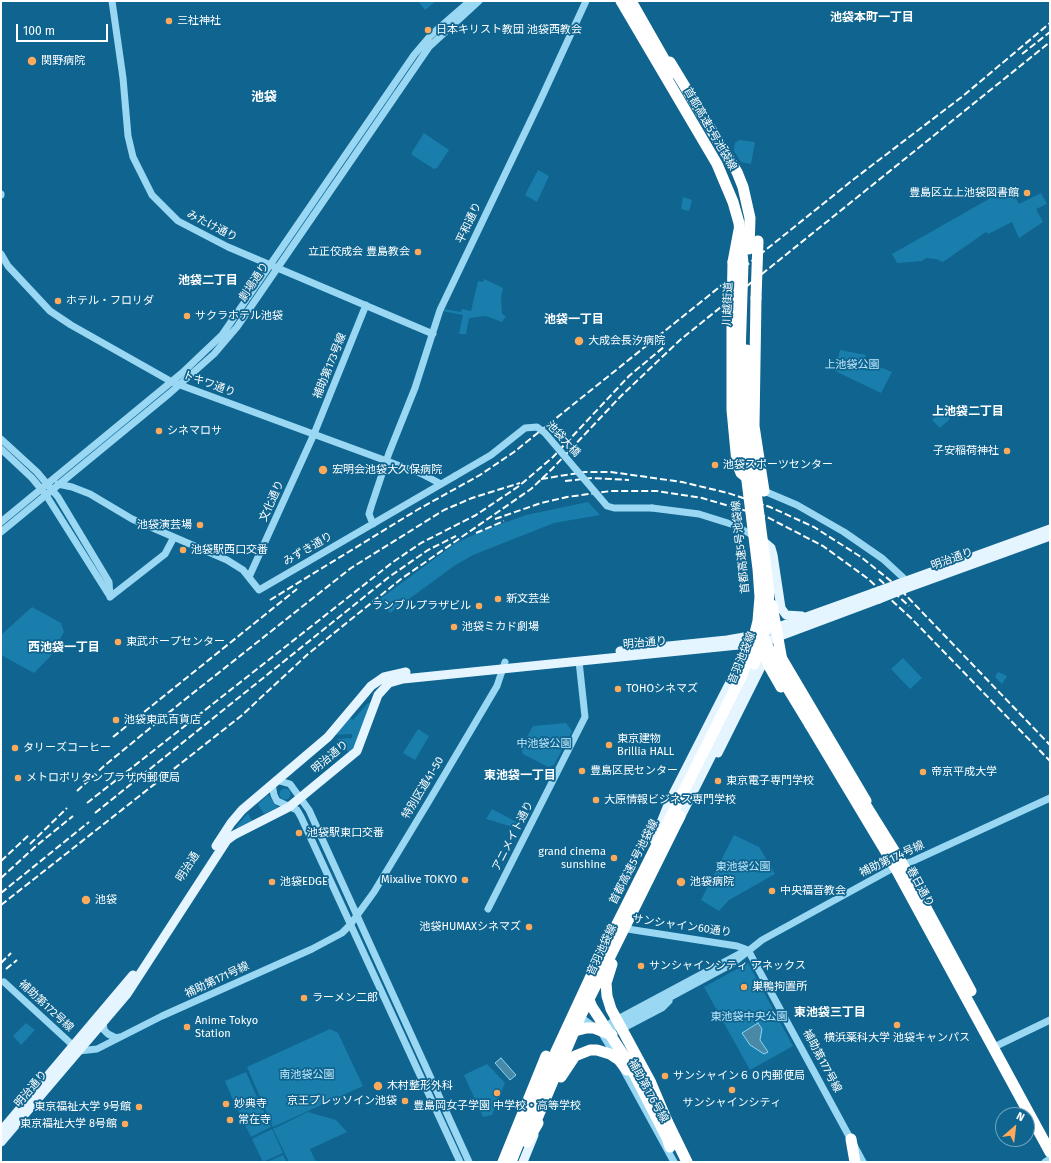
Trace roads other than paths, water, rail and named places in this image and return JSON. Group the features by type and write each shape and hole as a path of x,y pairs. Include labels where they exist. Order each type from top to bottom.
{"highway":[{"name":"川越街道","path":"617,1 714,164 729,192 746,251"},
{"name":"首都高速5号池袋線","path":"510,1162 574,1012 740,677 750,653 758,621 760,585 740,425 739,387 743,262 739,224 733,202 717,164 621,1"},
{"name":"首都高速5号池袋線","path":"519,1162 581,1015 754,663 767,623 769,592 748,424 749,262 744,215 733,183 721,159 631,1"},
{"name":"川越街道","path":"634,1 737,172 743,187 750,218 746,251 749,303 743,349 739,419 758,568 758,621 764,637"},
{"path":"750,218 758,241 749,303 754,426 764,491"},
{"path":"740,228 735,244 733,262 731,404 737,463 744,477 764,491"},
{"name":"川越街道","path":"743,349 748,426 769,595 764,637"},
{"path":"760,540 765,659 848,796 870,818"},
{"path":"760,540 760,611 764,637 776,649 862,793 870,818"},
{"name":"春日通り","path":"764,637 781,659 786,679 899,866 997,1045 1050,1137"},
{"path":"662,834 635,872 590,963 585,981 587,994 592,1007 617,1042 668,1138 670,1147"},
{"path":"643,890 634,918 609,971 606,983 607,996 611,1009 650,1081 687,1162"},
{"path":"504,1162 546,1056 556,1042 569,1032 578,1029 599,1030 610,1034 620,1042 667,1121"},
{"name":"春日通り","path":"997,1045 1050,1152"},
{"path":"527,1142 571,1061 584,1051 598,1050 610,1054 625,1067 664,1140 670,1147 678,1162"},
{"path":"851,1139 855,1162"}],"main road":[{"name":"明治通り","path":"344,719 375,683 393,674 504,665 579,661 724,647 764,637 906,585 1050,529"},
{"name":"明治通り","path":"906,585 1050,536"},
{"path":"760,540 771,548 781,608 786,615 810,615"},
{"name":"明治通り","path":"289,807 357,751 382,689 398,680 504,665 764,637 810,615 876,596"},
{"name":"音羽池袋線","path":"504,1162 571,1011 742,673 751,648 758,621"},
{"name":"音羽池袋線","path":"523,1162 624,929 718,743 750,674 764,637"},
{"path":"646,862 670,800 737,666 764,637"},
{"path":"724,647 736,655 737,666"},
{"path":"656,866 690,810 765,659"},
{"path":"737,666 749,667 754,671 756,677"},
{"path":"756,677 767,675 775,677"},
{"path":"361,699 370,696 375,698 376,701"},
{"name":"明治通","path":"77,1049 130,981 231,823 242,810 328,736 344,719"},
{"name":"明治通","path":"77,1049 103,1022 135,984 227,840 289,807"},
{"name":"明治通り","path":"1,1131 77,1049"},
{"name":"明治通り","path":"1,1142 77,1049"}],"street":[{"name":"みたけ通り","path":"112,1 123,78 128,136 133,156 152,195 186,227 274,267 433,334"},
{"name":"劇場通り","path":"1,522 43,492 52,490 60,484 180,385 227,340 414,55 431,35 470,1"},
{"name":"劇場通り","path":"1,532 43,492 48,483 172,382 222,335 274,267 429,47 479,1"},
{"name":"平和通り","path":"373,524 369,514 386,460 415,388 440,309 543,95 586,1"},
{"name":"トキワ通り","path":"1,254 8,266 54,314 172,382 386,460 422,474 441,484"},
{"name":"補助第173号線","path":"314,434 366,305"},
{"name":"池袋大橋","path":"455,476 490,455 525,428 537,427 546,433 607,506 614,508 652,508 699,514 734,525 760,540"},
{"name":"文化通り","path":"249,577 314,434"},
{"path":"1,439 48,483 109,582 110,597"},
{"path":"1,449 32,478 43,492 110,597"},
{"name":"みずき通り","path":"48,483 72,486 90,494 132,519 227,560 249,577 259,590 455,476"},
{"path":"764,491 797,505 844,532 883,559 906,585"},
{"path":"110,597 165,554 174,537"},
{"name":"アニメイト通り","path":"488,908 585,717 579,661"},
{"name":"特別区道41-50","path":"356,917 374,892 498,686 504,665"},
{"path":"460,1162 300,814 275,798 274,782 290,784 309,810 356,917 469,1162"},
{"name":"補助第174号線","path":"601,1032 615,1027 732,964 748,950 791,923 899,866 1050,798"},
{"name":"補助第171号線","path":"77,1049 97,1049 162,1016 318,946 342,933 356,917"},
{"name":"サンシャイン60通り","path":"613,927 737,946 748,950"},
{"name":"補助第174号線","path":"601,1032 612,1022 724,960 748,950"},
{"name":"補助第177号線","path":"748,950 863,1162"},
{"name":"補助第172号線","path":"4,982 77,1049"},
{"path":"606,1040 662,1008 678,993"},
{"path":"571,1011 601,1032"},
{"path":"997,1045 1050,1020"},
{"path":"103,1022 104,1030 108,1034 116,1038 123,1037"},
{"name":"補助第176号線","path":"601,1032 674,1162"},
{"path":"1045,1162 1050,1159"}],"railway":[{"path":"270,600 417,510 480,475 514,452 854,179 963,96 1050,23"},
{"path":"1022,54 1050,32"},
{"path":"1,905 241,716 308,654 401,579 531,489 620,397 680,340 1050,42"},
{"path":"87,803 393,562 421,543 476,515 519,486 553,457 629,376 665,346"},
{"path":"541,479 585,472 611,472 682,482 728,493 770,507 814,527 861,557 897,586 1050,745"},
{"path":"565,481 592,478 629,480"},
{"path":"77,791 104,766 183,701 351,568 444,510 472,498 520,483"},
{"path":"495,519 541,503 567,497 611,491 657,491 702,498 767,517 823,546 867,578 911,618 1050,761"},
{"path":"476,533 504,521"},
{"path":"95,813 389,577 428,550 456,536"},
{"path":"879,579 909,606"},
{"path":"113,737 297,589"},
{"path":"30,844 67,808"},
{"path":"1,878 36,846 73,816"},
{"path":"1,893 89,822"},
{"path":"1,861 30,834"},
{"path":"1,963 11,953"},
{"path":"6,969 17,960"}],"place":[{"name":"三社神社","path":"169,21"},
{"name":"日本キリスト教団 池袋西教会","path":"428,30"},
{"name":"関野病院","path":"32,61"},
{"name":"豊島区立上池袋図書館","path":"1027,193"},
{"name":"立正佼成会 豊島教会","path":"418,252"},
{"name":"ホテル・フロリダ","path":"58,301"},
{"name":"サクラホテル池袋","path":"187,316"},
{"name":"大成会長汐病院","path":"579,341"},
{"name":"シネマロサ","path":"159,431"},
{"name":"子安稲荷神社","path":"1007,451"},
{"name":"池袋スポーツセンター","path":"715,465"},
{"name":"宏明会池袋大久保病院","path":"323,470"},
{"name":"池袋演芸場","path":"200,525"},
{"name":"池袋駅西口交番","path":"183,550"},
{"name":"新文芸坐","path":"498,599"},
{"name":"ランブルプラザビル","path":"479,606"},
{"name":"池袋ミカド劇場","path":"454,627"},
{"name":"東武ホープセンター","path":"118,642"},
{"name":"TOHOシネマズ","path":"618,689"},
{"name":"池袋東武百貨店","path":"116,720"},
{"name":"東京建物 Brillia HALL","path":"609,745"},
{"name":"タリーズコーヒー","path":"15,748"},
{"name":"豊島区民センター","path":"582,771"},
{"name":"帝京平成大学","path":"923,772"},
{"name":"メトロポリタンプラザ内郵便局","path":"18,778"},
{"name":"東京電子専門学校","path":"718,781"},
{"name":"大原情報ビジネス専門学校","path":"596,800"},
{"name":"池袋駅東口交番","path":"299,833"},
{"name":"grand cinema sunshine","path":"614,858"},
{"name":"Mixalive TOKYO","path":"465,880"},
{"name":"池袋EDGE","path":"272,882"},
{"name":"池袋病院","path":"681,882"},
{"name":"中央福音教会","path":"772,891"},
{"name":"池袋","path":"86,900"},
{"name":"池袋HUMAXシネマズ","path":"529,927"},
{"name":"サンシャインシティ アネックス","path":"641,966"},
{"name":"巣鴨拘置所","path":"744,987"},
{"name":"ラーメン二郎","path":"304,998"},
{"name":"横浜薬科大学 池袋キャンパス","path":"897,1025"},
{"name":"Anime Tokyo Station","path":"187,1027"},
{"name":"サンシャイン６０内郵便局","path":"665,1076"},
{"name":"木村整形外科","path":"378,1086"},
{"name":"サンシャインシティ","path":"732,1090"},
{"name":"豊島岡女子学園 中学校・高等学校","path":"497,1093"},
{"name":"京王プレッソイン池袋","path":"405,1101"},
{"name":"妙典寺","path":"226,1104"},
{"name":"東京福祉大学 9号館","path":"139,1107"},
{"name":"常在寺","path":"230,1120"},
{"name":"東京福祉大学 8号館","path":"125,1124"}],"district":[{"name":"池袋本町一丁目","path":"872,18"},
{"name":"池袋","path":"264,97"},
{"name":"池袋二丁目","path":"208,281"},
{"name":"池袋一丁目","path":"574,320"},
{"name":"上池袋二丁目","path":"968,412"},
{"name":"西池袋一丁目","path":"64,648"},
{"name":"東池袋一丁目","path":"520,776"},
{"name":"東池袋三丁目","path":"830,1013"}],"park label":[{"name":"上池袋公園","path":"852,365"},
{"name":"中池袋公園","path":"544,744"},
{"name":"東池袋公園","path":"743,867"},
{"name":"東池袋中央公園","path":"749,1017"},
{"name":"南池袋公園","path":"307,1075"}]}
